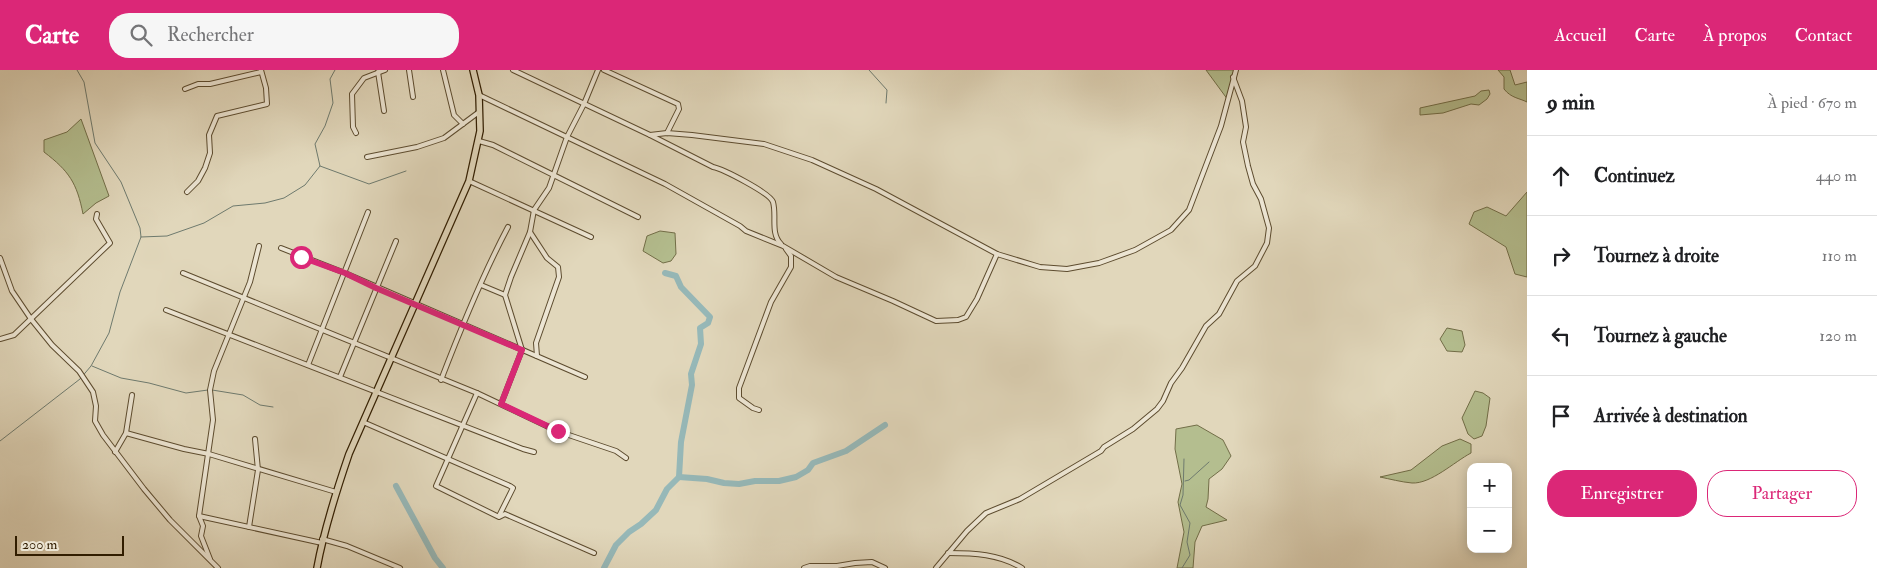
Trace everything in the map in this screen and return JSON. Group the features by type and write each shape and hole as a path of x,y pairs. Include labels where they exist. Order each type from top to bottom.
{"highway":[{"path":"317,568 322,541 336,492 363,422 469,181 479,141 479,95 473,70"}],"street":[{"path":"356,133 353,126 352,94 364,78 385,70"},
{"path":"409,70 413,97"},
{"path":"443,70 454,116 463,124"},
{"path":"513,70 713,167 722,169 768,195 773,203 776,237 791,256 791,267 771,302 739,388 739,398 759,410"},
{"path":"501,404 522,350 505,295 530,232 534,210 549,188 567,137 584,104 598,70"},
{"path":"604,70 678,104 679,108 667,133"},
{"path":"650,135 667,133 718,137 764,144 812,160 876,189 997,254 1040,267 1067,269 1100,263 1135,250 1171,230 1189,210 1221,126 1236,70"},
{"path":"186,89 198,84 210,84 261,71 266,88 267,104 217,116 209,135 210,153 205,168 198,181 187,192"},
{"path":"378,72 384,111"},
{"path":"936,568 967,531 986,514 1020,499 1101,451 1104,447 1133,429 1157,409 1206,326 1219,314 1237,281 1255,266 1267,244 1269,228 1261,199 1253,184 1248,166 1243,142 1246,127 1242,102 1234,77"},
{"path":"479,95 665,184 746,231 784,246 836,277 936,321 958,320 966,317 978,299 997,254"},
{"path":"367,157 417,147 444,138 480,109"},
{"path":"479,141 493,145 638,217"},
{"path":"469,181 591,237"},
{"path":"308,365 368,212"},
{"path":"0,338 14,334 110,243 96,219 97,214"},
{"path":"441,380 490,260 508,227"},
{"path":"530,232 547,258 558,267 559,277 536,343 537,356"},
{"path":"340,377 396,241"},
{"path":"211,562 201,536 203,526 199,516 213,420 210,390 214,371 250,282 259,246"},
{"path":"281,248 345,273 585,377"},
{"path":"0,258 12,291 31,319 52,346 78,371 93,392 96,406 95,421 115,452 170,520 218,568"},
{"path":"183,273 354,342 441,380 477,393 558,431 616,451 626,458"},
{"path":"481,285 505,295"},
{"path":"166,310 534,452"},
{"path":"477,393 436,486 499,517"},
{"path":"115,452 126,433 132,395"},
{"path":"363,422 448,457 513,488 499,517"},
{"path":"126,433 209,454 336,492"},
{"path":"248,527 258,470 255,439"},
{"path":"499,517 505,514 594,553"},
{"path":"199,516 347,546 400,568"},
{"path":"948,553 984,553 1014,563 1022,568"},
{"path":"804,568 872,562 885,568"}],"green space":[{"path":"1206,70 1238,70 1228,100"},
{"path":"1498,70 1510,70 1515,85 1527,82 1527,102 1512,96 1504,89 1504,77"},
{"path":"1489,90 1490,94 1487,99 1479,105 1471,104 1443,113 1420,115 1420,108 1475,96 1481,91"},
{"path":"81,119 109,196 96,203 83,214 78,194 71,178 60,165 44,152 44,140 67,132"},
{"path":"1527,192 1527,277 1515,274 1506,247 1469,224 1474,212 1487,207 1506,216"},
{"path":"660,231 675,233 676,254 671,261 663,263 643,251 647,236"},
{"path":"1447,328 1462,331 1465,345 1462,352 1447,351 1440,339"},
{"path":"1475,391 1483,393 1490,398 1486,426 1482,436 1474,439 1468,434 1462,418"},
{"path":"1197,425 1223,440 1231,456 1222,469 1209,479 1206,507 1227,520 1202,526 1195,542 1193,568 1177,568 1184,532 1178,502 1182,484 1175,449 1176,429"},
{"path":"1460,439 1471,444 1471,453 1427,480 1412,483 1380,477 1411,470 1442,446"}],"waterway":[{"path":"0,441 80,379 91,366 109,333 120,292 141,237 140,228 121,182 95,143 84,82 77,70"},
{"path":"141,237 167,236 204,223 233,206 265,203 284,198 305,185 320,166 315,144 325,126 333,103 330,79 335,70"},
{"path":"869,70 887,90 886,103"},
{"path":"320,166 369,184 406,171"},
{"path":"604,568 616,545 656,510 667,489 679,477 681,442 692,385 691,374 701,344 700,328 708,323 710,317 681,287 676,276 665,273"},
{"path":"92,366 121,378 186,393 208,390"},
{"path":"212,390 243,395 260,405 273,407"},
{"path":"679,477 739,484 755,481 779,481 796,477 808,470 813,463 846,451 885,425"},
{"path":"1182,568 1190,555 1187,542 1190,523 1180,505 1183,495 1184,459"},
{"path":"1185,481 1189,480 1209,462"},
{"path":"396,486 435,558 443,568"}],"route":[{"path":"301,257 345,273 522,350 501,404 558,431"}]}
